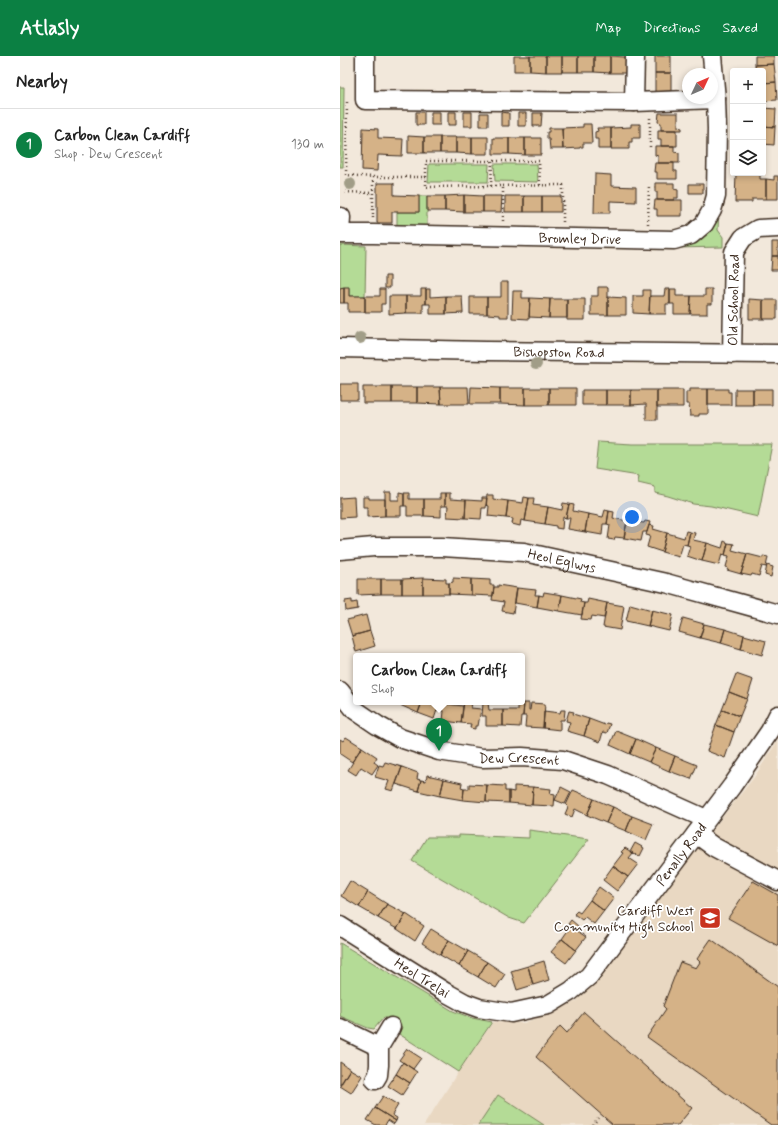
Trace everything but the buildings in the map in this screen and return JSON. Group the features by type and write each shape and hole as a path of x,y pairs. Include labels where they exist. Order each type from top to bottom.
{"street":[{"path":"365,56 365,100 642,102 682,100"},
{"path":"635,56 642,102"},
{"name":"Bromley Drive","path":"712,56 713,68"},
{"name":"Bromley Drive","path":"341,217 340,234 648,240 674,240 691,235 704,224 712,210 716,196 716,104"},
{"name":"Old School Road","path":"732,354 734,252 743,238 758,229 778,228"},
{"name":"Bishopston Road","path":"340,348 778,354"},
{"name":"Heol Eglwys","path":"340,550 374,547 442,547 524,552 666,583 778,614"},
{"name":"Dew Crescent","path":"340,691 355,710 400,738 439,751 482,758 522,757 563,760 608,775 706,819"},
{"name":"Penally Road","path":"511,1013 548,1005 571,991 589,976 775,727"},
{"path":"696,834 714,847 778,881"},
{"name":"Heol Trelai","path":"340,926 465,1003 479,1008 511,1013"},
{"path":"375,1080 378,1074 379,1047 391,1027"},
{"path":"340,1028 379,1047"}],"path":[{"path":"348,96 346,175 373,177 426,176"},
{"path":"642,102 650,146"},
{"path":"540,185 539,162 426,161 426,187 563,185 564,238"},
{"path":"491,186 492,161"},
{"path":"373,177 373,234"},
{"path":"648,240 649,184"},
{"path":"502,237 503,186"},
{"path":"345,192 373,193"},
{"path":"593,1125 598,1118"}],"shaded area":[{"name":"Cardiff West Community High School","path":"778,740 778,1125 424,1125 458,1072 493,1022 524,1023 577,1001 755,776"}],"green space":[{"path":"340,87 344,87 343,167 340,167"},
{"path":"429,164 489,164 488,182 428,182"},
{"path":"494,164 537,164 538,182 495,181"},
{"path":"419,196 427,196 427,229 397,229 397,212 419,212"},
{"path":"719,208 718,230 723,237 723,247 675,248"},
{"path":"340,245 366,246 365,296 349,296 349,288 340,288"},
{"path":"598,442 632,444 772,444 758,517 711,506 693,504 655,493 655,487 638,483 639,476 595,469"},
{"path":"529,830 589,839 524,923 509,918 412,861 427,837 459,837 459,835 529,838"},
{"path":"340,943 453,1011 472,1018 492,1022 458,1072 399,1034 402,1027 384,1017 374,1029 368,1028 340,1016"},
{"path":"498,1095 544,1125 478,1125"}],"place":[{"name":"Carbon Clean Cardiff","path":"439,751"},
{"name":"Cardiff West Community High School","path":"710,918"}]}
